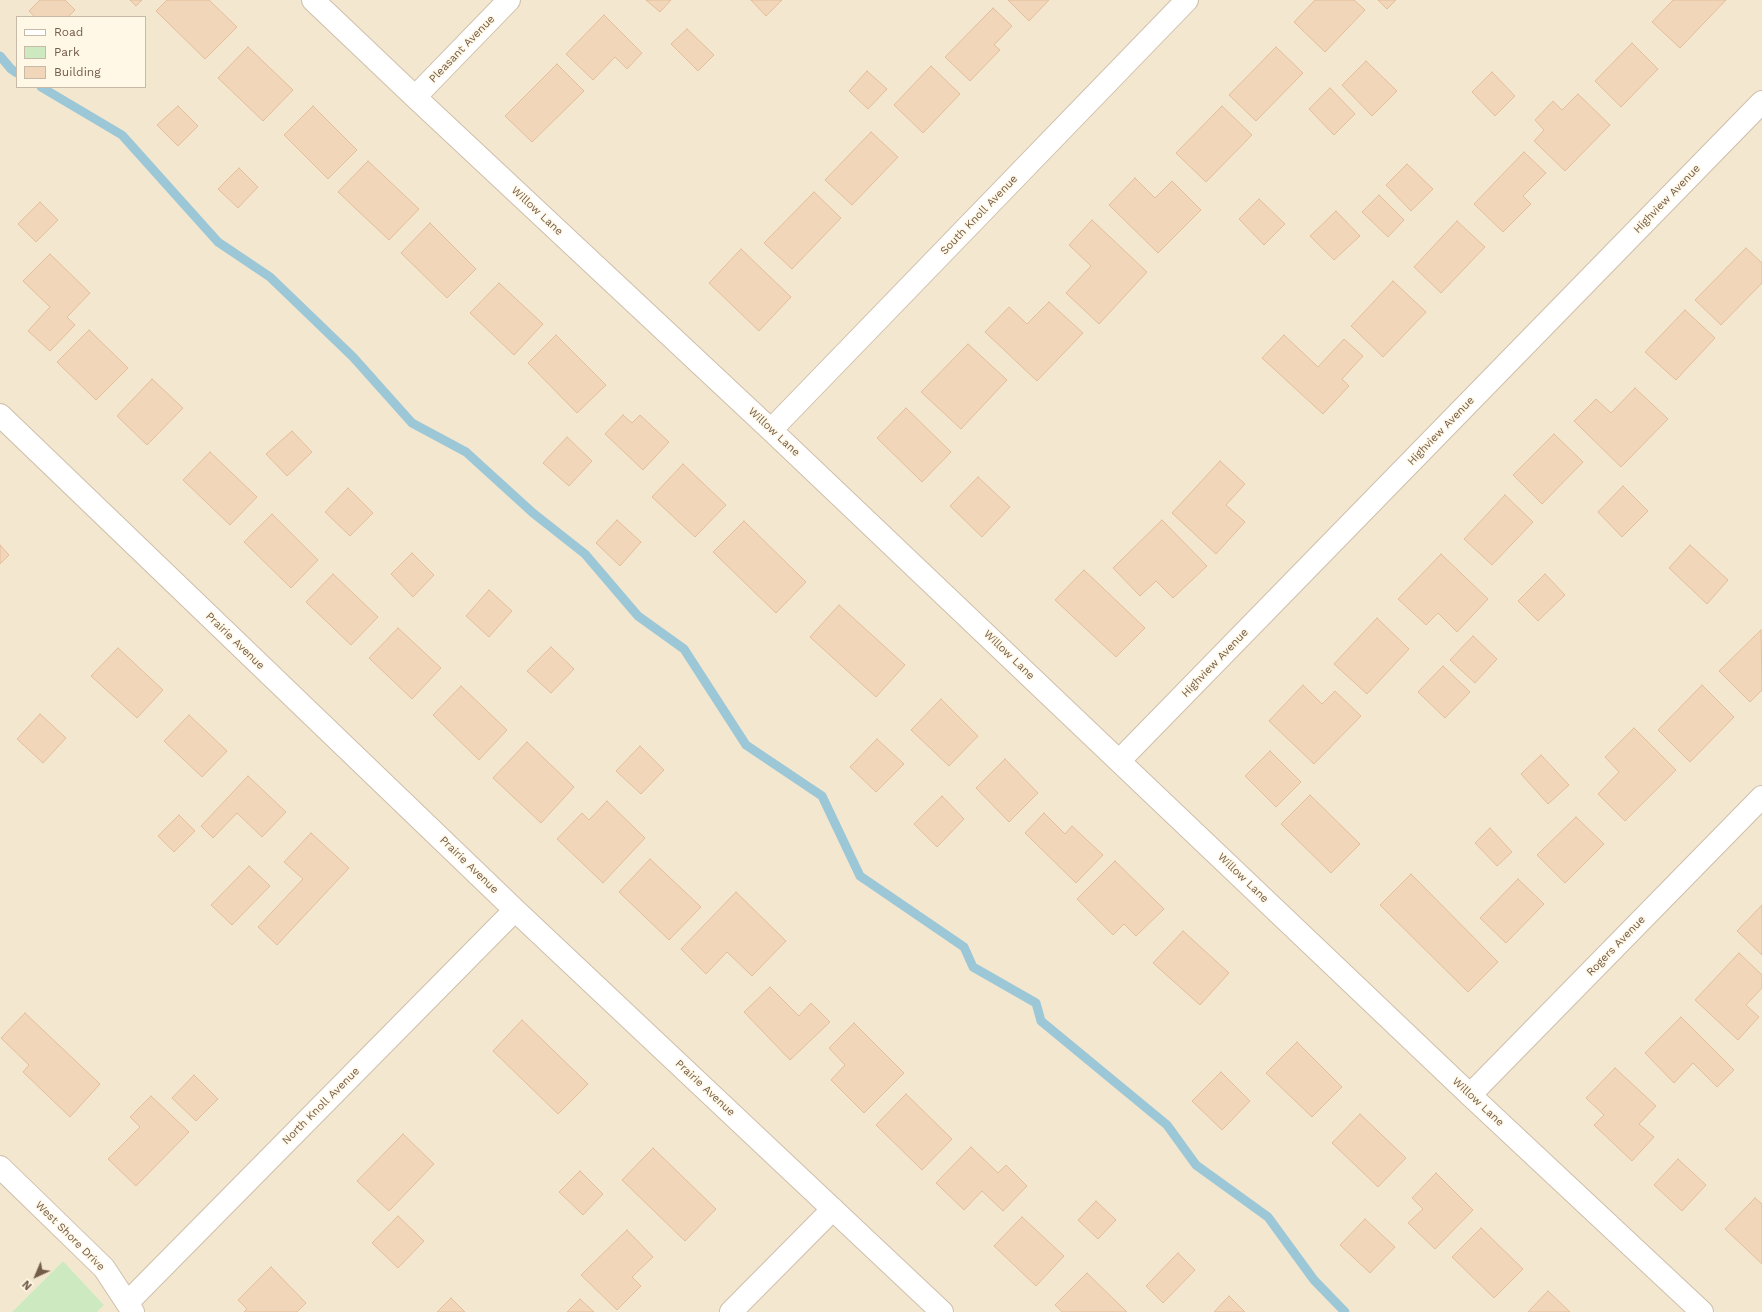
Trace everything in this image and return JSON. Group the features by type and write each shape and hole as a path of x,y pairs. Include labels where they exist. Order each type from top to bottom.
{"street":[{"name":"Willow Lane","path":"313,0 771,430 1120,760 1470,1095 1702,1312"},
{"name":"Pleasant Avenue","path":"415,97 509,0"},
{"name":"South Knoll Avenue","path":"771,430 1187,0"},
{"name":"Highview Avenue","path":"1120,760 1762,102"},
{"name":"Prairie Avenue","path":"0,415 515,910 942,1312"},
{"name":"Rogers Avenue","path":"1470,1095 1762,797"},
{"name":"North Knoll Avenue","path":"130,1307 515,910"},
{"name":"West Shore Drive","path":"0,1167 104,1268 130,1307"},
{"path":"731,1312 833,1208"}],"shaded area":[{"path":"0,0 1762,0 1762,1312 97,1312 104,1305 63,1261 12,1312 0,1312"}],"green space":[{"path":"63,1261 104,1305 97,1312 12,1312"}],"building":[{"path":"40,0 65,0 75,10 69,16 34,16 29,11"},
{"path":"130,0 142,0 136,6"},
{"path":"167,0 209,0 237,27 205,59 156,11"},
{"path":"646,0 671,0 660,12"},
{"path":"751,0 782,0 766,16"},
{"path":"1008,0 1049,0 1029,21"},
{"path":"1315,0 1354,0 1365,10 1325,52 1294,22"},
{"path":"1378,0 1396,0 1387,9"},
{"path":"1673,0 1726,0 1680,48 1652,22"},
{"path":"993,8 1012,26 994,45 1000,50 970,81 945,57"},
{"path":"604,15 642,53 627,69 615,57 593,80 566,54"},
{"path":"687,29 714,55 698,71 671,44"},
{"path":"1632,43 1658,69 1621,107 1595,81"},
{"path":"248,47 293,90 263,121 218,78"},
{"path":"1276,47 1303,73 1256,121 1229,95"},
{"path":"1366,61 1397,91 1372,116 1342,85"},
{"path":"557,64 584,91 532,142 505,116"},
{"path":"931,66 960,94 923,133 894,105"},
{"path":"867,71 887,89 868,109 849,91"},
{"path":"1492,72 1515,96 1495,116 1472,92"},
{"path":"1330,88 1355,114 1334,135 1309,109"},
{"path":"1578,94 1610,125 1565,171 1534,141 1544,130 1535,120 1553,101 1562,110"},
{"path":"178,106 198,126 178,146 157,125"},
{"path":"313,106 357,150 328,179 284,135"},
{"path":"1222,106 1252,135 1206,182 1176,153"},
{"path":"871,132 898,157 852,205 825,180"},
{"path":"1524,152 1546,173 1523,196 1531,204 1503,232 1474,204"},
{"path":"368,161 419,209 389,240 338,192"},
{"path":"1407,164 1433,189 1411,211 1386,185"},
{"path":"239,168 258,187 238,208 218,189"},
{"path":"1135,178 1155,198 1172,181 1201,210 1158,253 1109,205"},
{"path":"814,192 841,218 792,269 764,243"},
{"path":"1379,195 1404,220 1388,237 1362,212"},
{"path":"1259,199 1285,224 1264,245 1239,219"},
{"path":"40,202 58,220 36,242 18,224"},
{"path":"1336,211 1360,236 1334,260 1310,236"},
{"path":"1092,220 1147,272 1099,324 1066,293 1091,266 1069,245"},
{"path":"1457,221 1485,247 1441,293 1414,267"},
{"path":"430,223 476,269 447,298 401,253"},
{"path":"1746,248 1762,263 1762,283 1721,325 1695,300"},
{"path":"741,249 791,297 759,331 709,283"},
{"path":"50,254 90,293 67,317 75,325 50,351 28,331 50,307 23,281"},
{"path":"1393,281 1426,312 1383,357 1351,326"},
{"path":"499,283 543,324 514,355 470,313"},
{"path":"1049,302 1083,333 1037,381 985,332 1009,307 1027,324"},
{"path":"1685,310 1715,338 1676,380 1645,352"},
{"path":"89,330 128,368 96,400 57,362"},
{"path":"556,335 606,385 577,413 528,363"},
{"path":"1284,335 1318,367 1344,339 1363,356 1342,379 1349,386 1323,414 1262,358"},
{"path":"968,344 1007,380 961,429 921,392"},
{"path":"152,379 183,408 147,445 117,416"},
{"path":"1635,388 1668,419 1621,467 1574,421 1596,399 1611,413"},
{"path":"906,408 951,452 922,482 877,438"},
{"path":"623,415 632,423 640,415 669,442 643,470 605,434"},
{"path":"292,431 312,452 287,476 266,454"},
{"path":"1554,434 1583,462 1542,504 1513,475"},
{"path":"567,437 592,461 569,486 543,463"},
{"path":"210,452 257,497 230,525 183,480"},
{"path":"1220,461 1245,484 1226,505 1245,522 1216,554 1172,513"},
{"path":"683,464 726,505 695,537 652,497"},
{"path":"978,477 1010,507 982,537 950,506"},
{"path":"1623,486 1648,511 1622,537 1598,512"},
{"path":"348,488 373,513 350,536 325,512"},
{"path":"1505,495 1533,522 1492,565 1464,539"},
{"path":"272,514 318,560 291,588 244,542"},
{"path":"617,520 641,542 620,566 596,543"},
{"path":"1162,520 1207,566 1173,598 1156,581 1140,596 1113,568"},
{"path":"744,521 806,582 776,613 713,552"},
{"path":"0,545 9,555 0,564"},
{"path":"1690,545 1728,580 1707,604 1669,568"},
{"path":"412,553 434,575 413,597 391,574"},
{"path":"1441,554 1488,599 1457,632 1438,613 1426,625 1398,599"},
{"path":"1084,570 1145,628 1116,657 1055,600"},
{"path":"333,574 378,617 351,645 306,602"},
{"path":"1545,574 1565,595 1538,621 1518,601"},
{"path":"489,590 512,611 489,637 466,616"},
{"path":"839,605 905,665 876,697 810,637"},
{"path":"1377,618 1409,649 1367,694 1334,664"},
{"path":"398,628 441,668 412,699 369,658"},
{"path":"1761,630 1762,690 1750,702 1719,671"},
{"path":"1473,636 1497,659 1475,683 1450,660"},
{"path":"551,647 574,669 551,693 527,671"},
{"path":"118,648 163,690 137,718 91,676"},
{"path":"1443,666 1470,692 1445,718 1418,692"},
{"path":"1303,685 1322,704 1335,691 1361,716 1314,764 1269,721"},
{"path":"1702,685 1734,717 1690,762 1658,730"},
{"path":"461,686 507,730 479,760 433,715"},
{"path":"941,699 978,736 949,766 911,730"},
{"path":"40,714 66,738 43,763 17,739"},
{"path":"189,715 227,751 202,777 164,741"},
{"path":"1634,728 1676,770 1625,821 1598,794 1619,772 1605,757"},
{"path":"877,739 904,764 876,792 850,767"},
{"path":"527,742 574,787 541,823 493,778"},
{"path":"640,746 664,770 641,794 616,771"},
{"path":"1270,751 1301,782 1276,807 1245,776"},
{"path":"1541,755 1569,785 1548,804 1521,774"},
{"path":"1005,759 1038,793 1009,822 976,788"},
{"path":"248,776 286,812 262,837 237,813 213,838 201,826"},
{"path":"1310,795 1360,844 1331,873 1281,824"},
{"path":"942,796 964,819 937,847 914,824"},
{"path":"607,801 645,838 603,883 557,839 582,813 589,820"},
{"path":"1044,813 1065,834 1072,826 1103,855 1076,883 1025,833"},
{"path":"179,815 195,831 174,852 158,836"},
{"path":"1576,817 1604,844 1565,883 1537,855"},
{"path":"1490,828 1512,852 1497,866 1475,843"},
{"path":"311,833 349,868 277,945 258,927 303,879 284,862"},
{"path":"650,859 701,907 669,940 619,892"},
{"path":"1115,861 1164,909 1136,936 1124,924 1113,935 1077,899"},
{"path":"249,866 270,886 232,925 211,905"},
{"path":"1411,874 1498,962 1468,992 1380,905"},
{"path":"1518,879 1544,904 1506,943 1480,918"},
{"path":"736,892 786,941 752,976 727,952 706,974 681,949"},
{"path":"1762,905 1762,955 1737,931"},
{"path":"1183,931 1229,973 1200,1005 1153,963"},
{"path":"1739,953 1762,975 1762,988 1746,1005 1759,1017 1738,1040 1695,1000"},
{"path":"770,987 799,1016 811,1003 830,1022 790,1060 744,1012"},
{"path":"25,1013 100,1084 70,1117 23,1072 29,1065 1,1038"},
{"path":"1681,1017 1734,1070 1717,1087 1693,1063 1674,1083 1645,1053"},
{"path":"522,1020 588,1084 558,1114 493,1051"},
{"path":"854,1023 904,1073 864,1113 831,1080 845,1065 829,1048"},
{"path":"1297,1042 1342,1087 1312,1117 1266,1073"},
{"path":"1615,1068 1656,1106 1639,1124 1654,1137 1632,1161 1594,1125 1604,1115 1586,1098"},
{"path":"1221,1072 1250,1101 1222,1130 1192,1101"},
{"path":"194,1075 218,1099 196,1121 172,1098"},
{"path":"906,1094 952,1139 922,1170 876,1125"},
{"path":"151,1096 189,1132 136,1186 108,1159 140,1127 130,1117"},
{"path":"1360,1114 1406,1158 1378,1187 1332,1143"},
{"path":"403,1134 434,1164 389,1211 357,1181"},
{"path":"971,1147 998,1173 1006,1165 1027,1186 1003,1211 982,1191 964,1210 936,1183"},
{"path":"653,1148 716,1209 685,1241 622,1180"},
{"path":"1678,1159 1706,1185 1682,1211 1654,1185"},
{"path":"580,1171 603,1194 583,1215 559,1192"},
{"path":"1436,1173 1473,1210 1435,1249 1408,1223 1423,1209 1412,1198"},
{"path":"1755,1198 1762,1204 1762,1264 1725,1229"},
{"path":"1096,1201 1116,1220 1098,1239 1078,1220"},
{"path":"398,1216 424,1241 398,1268 372,1243"},
{"path":"1022,1217 1064,1256 1036,1286 994,1246"},
{"path":"1365,1219 1395,1247 1370,1273 1340,1245"},
{"path":"1481,1228 1523,1269 1494,1298 1452,1257"},
{"path":"627,1230 653,1257 632,1277 641,1286 617,1310 581,1275"},
{"path":"1178,1253 1195,1270 1163,1303 1146,1286"},
{"path":"271,1267 306,1303 297,1312 244,1312 247,1309 238,1300"},
{"path":"1087,1273 1127,1312 1062,1312 1055,1305"},
{"path":"1548,1291 1570,1312 1528,1312"},
{"path":"1229,1296 1245,1312 1214,1312"},
{"path":"451,1298 465,1312 437,1312"},
{"path":"580,1299 594,1312 567,1312"}],"waterway":[{"path":"0,56 11,69 16,72"},
{"path":"43,88 122,135 218,242 270,277 353,357 412,423 466,452 533,513 585,554 638,616 684,649 746,745 822,796 860,876 964,947 973,967 1036,1003 1041,1021 1167,1125 1196,1165 1268,1217 1314,1280 1345,1312"}]}
